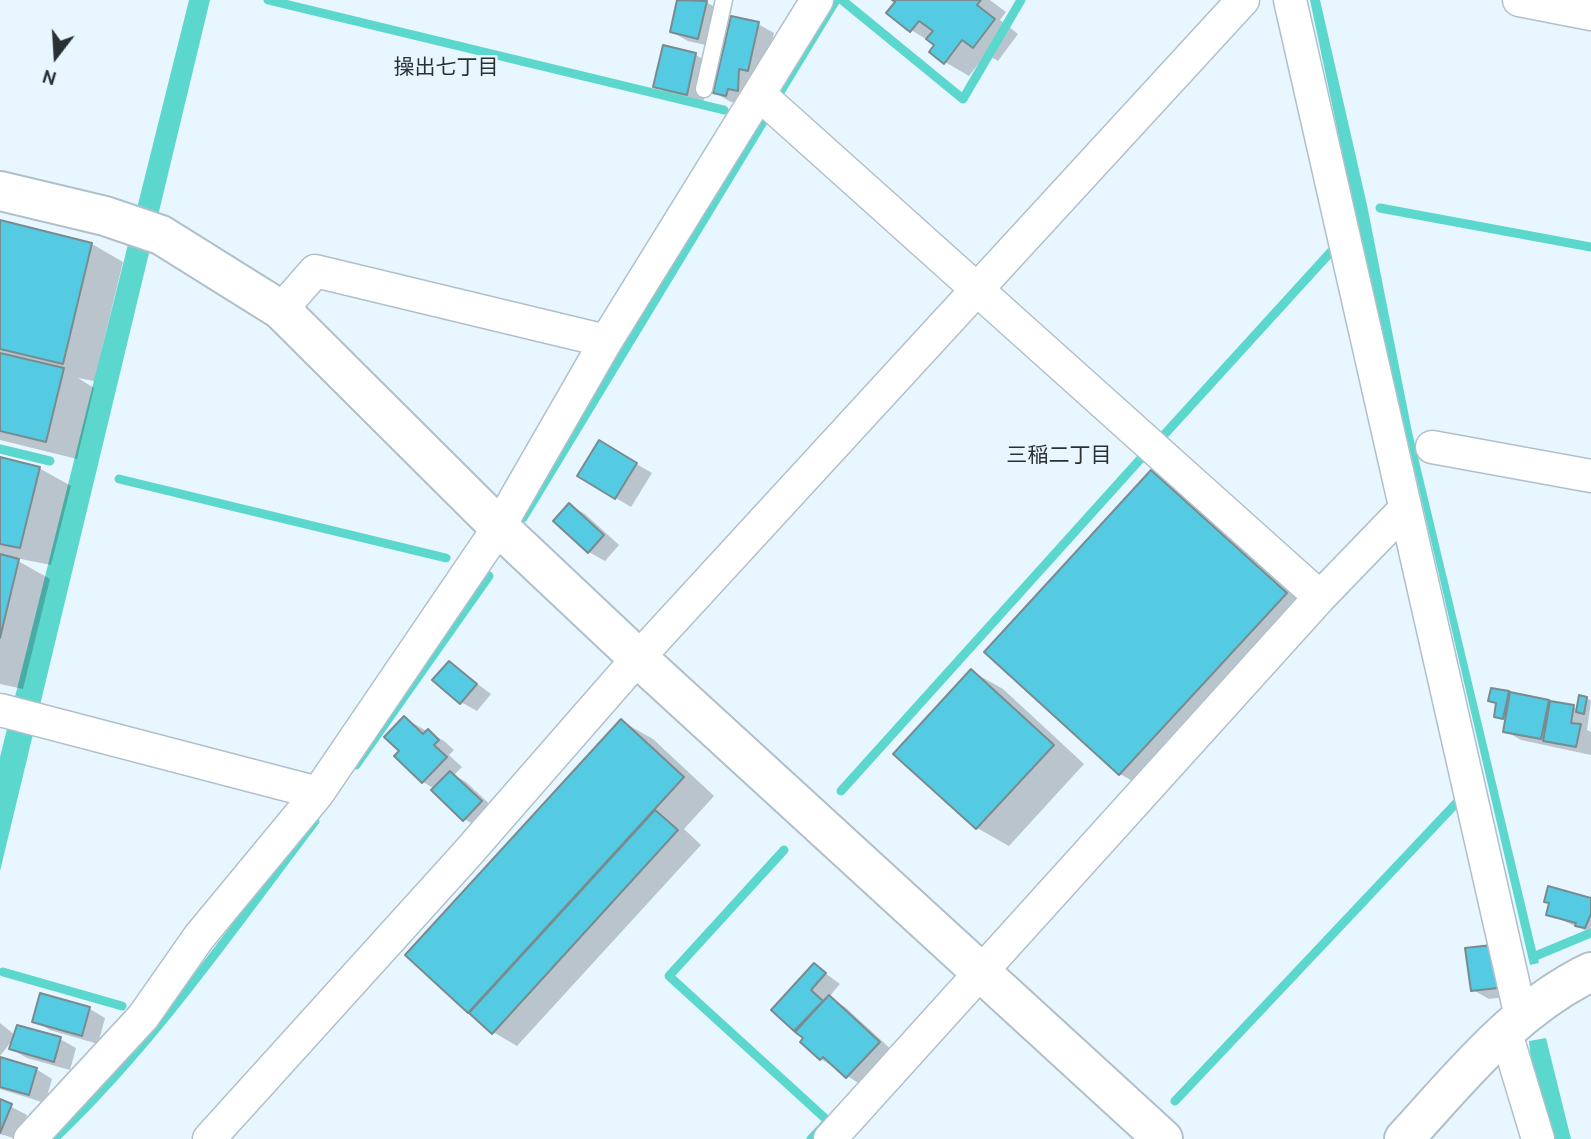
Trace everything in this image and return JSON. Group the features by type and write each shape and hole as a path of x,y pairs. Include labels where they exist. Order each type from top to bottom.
{"street":[{"path":"30,1139 143,1017 199,937 318,793 499,527 606,341 817,0"},
{"path":"209,1139 466,855 638,658 1243,0"},
{"path":"1290,0 1405,509 1538,1139"},
{"path":"1519,0 1591,14"},
{"path":"759,94 979,288 1320,597"},
{"path":"0,191 104,216 162,235 281,310 499,527 638,658 1163,1139"},
{"path":"281,310 315,271 606,341"},
{"path":"1432,447 1591,476"},
{"path":"830,1139 1320,597 1405,509"},
{"path":"0,710 318,793"},
{"path":"1404,1139 1513,1024 1563,985 1591,972"}],"lane":[{"path":"704,89 724,0"}],"shaded area":[{"path":"189,0 210,0 0,871 0,757"},
{"path":"1310,0 1320,0 1367,205 1412,432 1539,963 1530,965 1358,228"},
{"path":"1546,1038 1571,1139 1550,1139 1532,1070 1529,1041"}],"building":[{"path":"677,0 707,1 698,39 670,32"},
{"path":"892,0 981,0 977,5 995,19 973,48 962,40 944,64 929,52 934,45 926,39 933,31 919,21 910,32 886,13 895,2"},
{"path":"731,16 759,22 748,71 739,69 738,91 728,89 726,96 713,93"},
{"path":"663,45 696,53 687,95 653,87"},
{"path":"0,220 92,243 63,364 0,349"},
{"path":"0,353 64,368 46,442 0,431"},
{"path":"599,440 637,463 615,499 577,476"},
{"path":"0,457 40,467 20,548 0,544"},
{"path":"1151,470 1287,593 1119,775 984,652"},
{"path":"569,503 604,535 588,553 553,521"},
{"path":"0,554 19,559 0,638"},
{"path":"449,661 477,684 460,704 432,680"},
{"path":"971,669 1054,745 976,829 893,754"},
{"path":"1491,688 1509,691 1503,719 1494,717 1496,703 1488,701"},
{"path":"1510,692 1549,700 1541,739 1503,732"},
{"path":"1579,695 1587,697 1584,714 1576,712"},
{"path":"1550,701 1574,705 1571,723 1581,724 1576,747 1543,741"},
{"path":"404,716 423,734 428,729 439,740 434,745 447,757 422,783 394,756 399,751 384,737"},
{"path":"621,719 684,777 468,1013 405,955"},
{"path":"450,771 482,801 463,821 431,790"},
{"path":"655,810 678,830 492,1034 469,1013"},
{"path":"1548,886 1591,898 1591,914 1585,928 1546,915 1549,903 1544,902"},
{"path":"1492,945 1498,988 1471,991 1465,948"},
{"path":"814,963 826,973 811,990 823,1001 794,1031 771,1010"},
{"path":"40,993 90,1007 82,1036 32,1022"},
{"path":"829,995 880,1042 846,1078 823,1057 820,1060 800,1042 803,1038 795,1032"},
{"path":"17,1025 61,1037 54,1062 9,1049"},
{"path":"0,1057 37,1068 29,1095 0,1087"},
{"path":"0,1099 12,1104 0,1133"}],"waterway":[{"path":"268,0 724,110"},
{"path":"779,94 836,0"},
{"path":"842,0 963,99 1021,0"},
{"path":"523,518 766,117"},
{"path":"1380,208 1591,247"},
{"path":"1163,436 1338,244"},
{"path":"0,449 50,461"},
{"path":"841,791 1144,455"},
{"path":"119,479 446,558"},
{"path":"356,765 489,576"},
{"path":"1175,1101 1462,797"},
{"path":"54,1139 125,1065 158,1026 315,821"},
{"path":"784,850 669,976 828,1121 811,1139"},
{"path":"1533,957 1591,933"},
{"path":"3,972 122,1006"}],"district":[{"name":"操出七丁目","path":"446,70"},
{"name":"三稲二丁目","path":"1059,458"}]}
